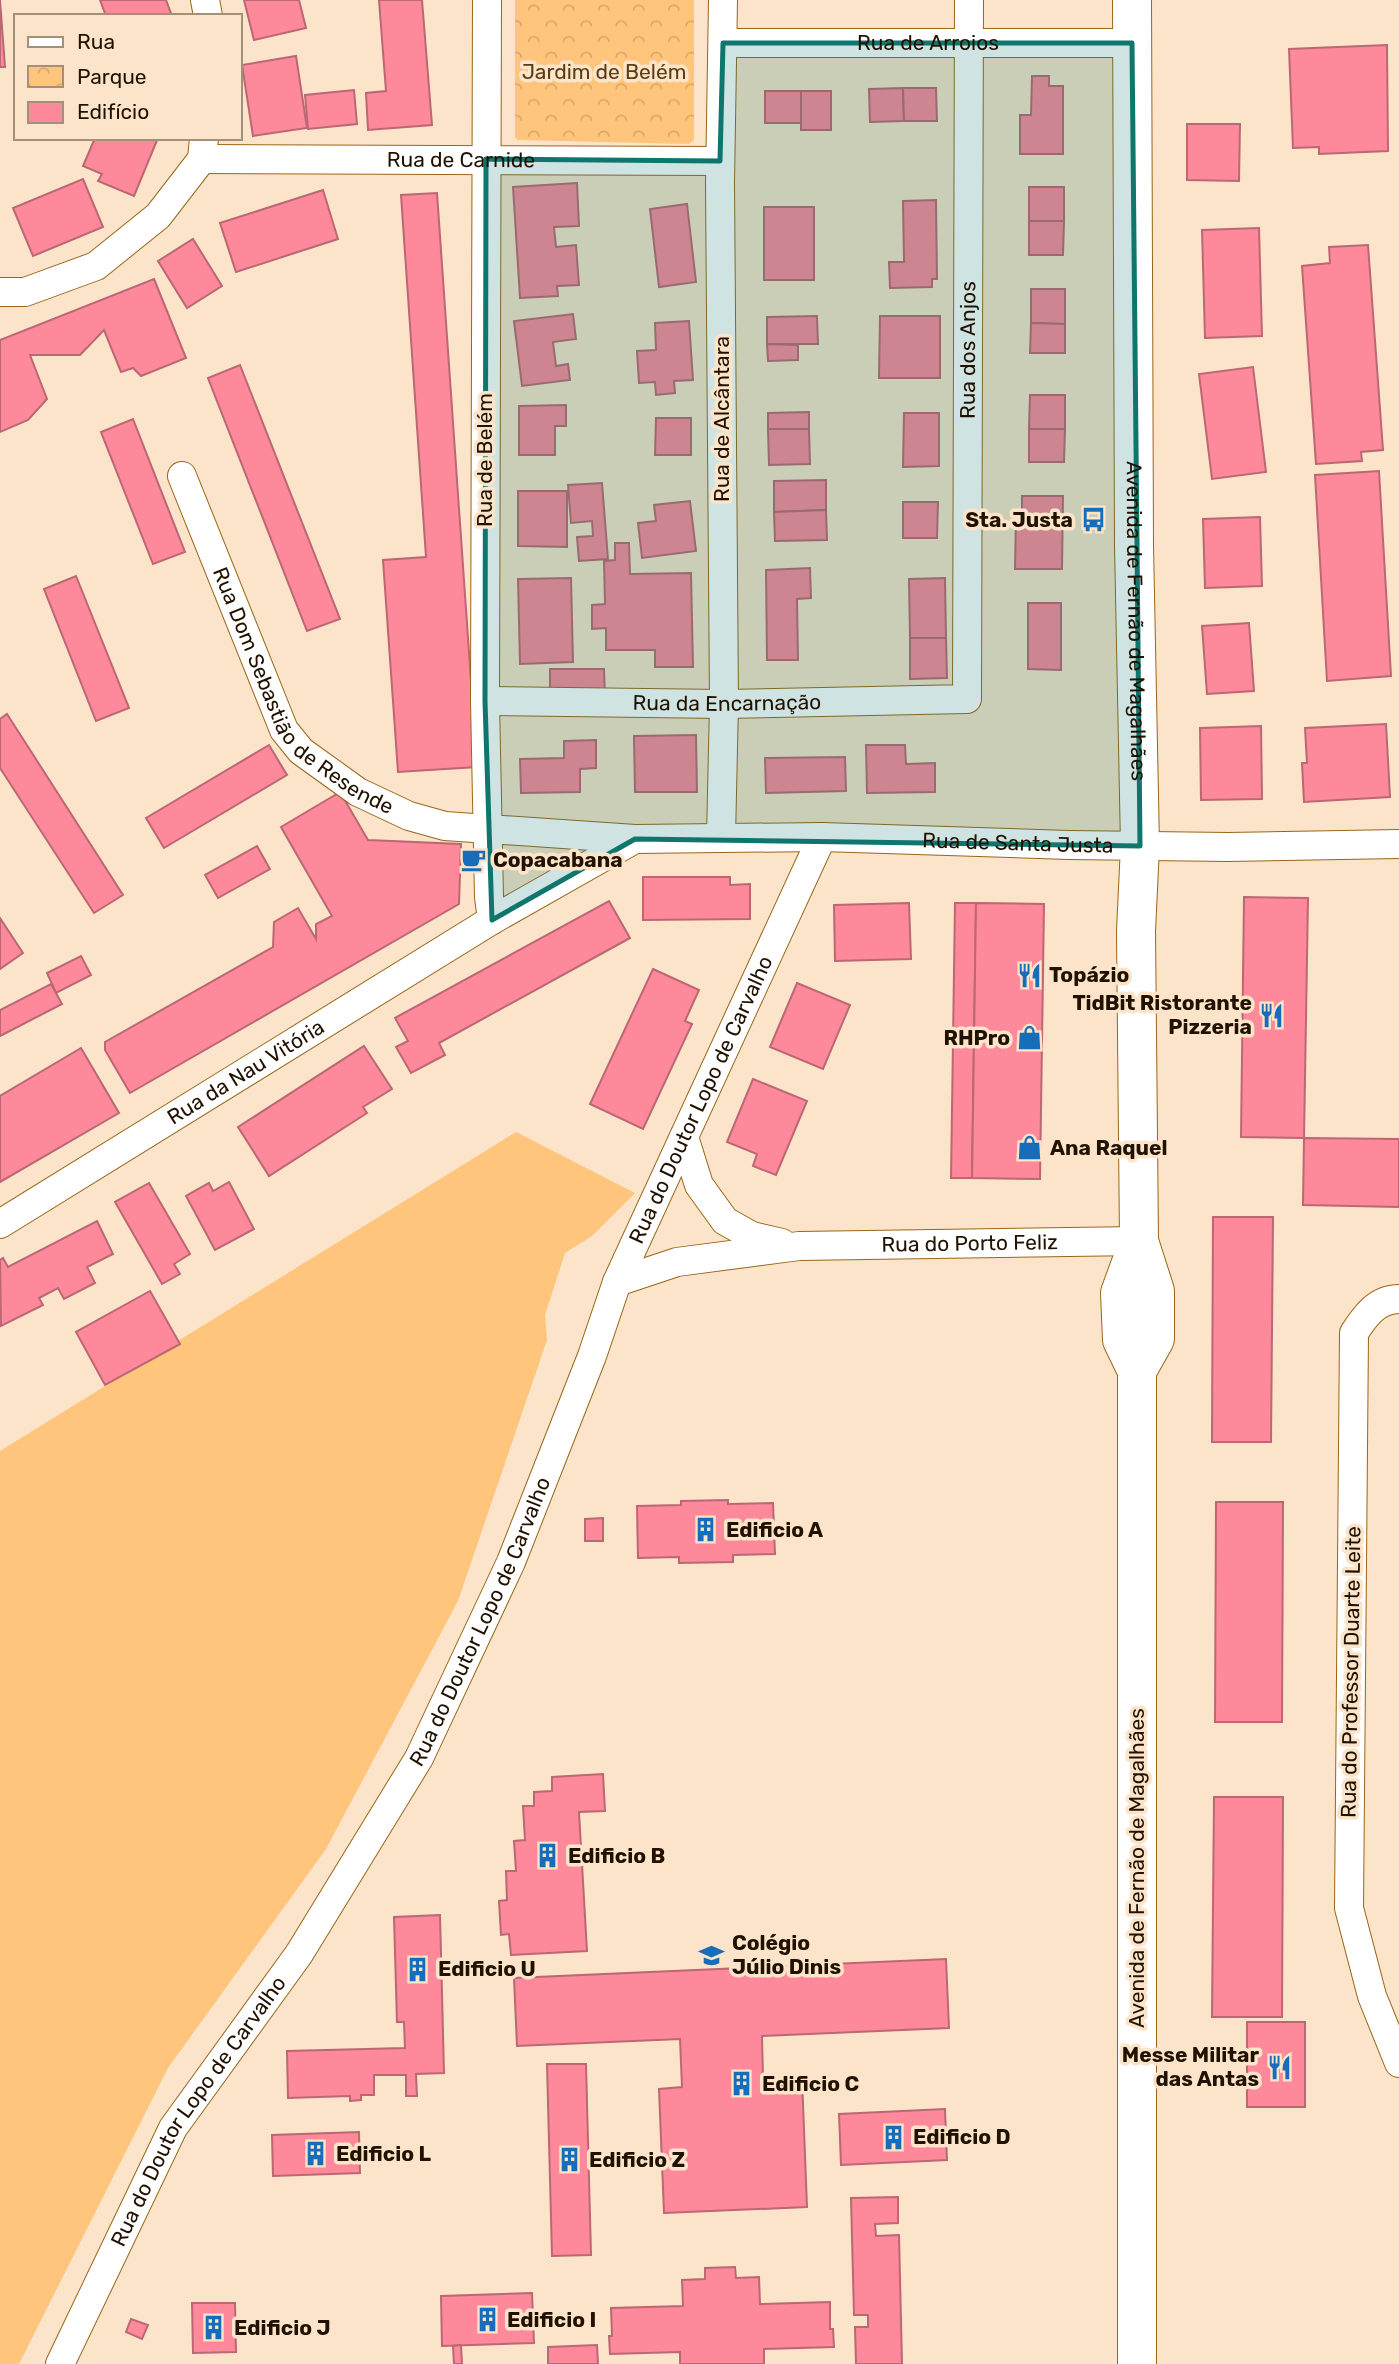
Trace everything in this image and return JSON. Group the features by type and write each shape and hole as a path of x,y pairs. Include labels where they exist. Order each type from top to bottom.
{"main road":[{"name":"Avenida de Fernão de Magalhães","path":"1132,0 1134,545 1140,846 1136,931 1139,1241 1155,1292 1155,1339 1137,1371 1137,2364"}],"street":[{"name":"Rua de Belém","path":"487,0 485,701 488,897 492,920"},
{"name":"Rua de Alcântara","path":"721,838 724,704 720,161 723,0"},
{"name":"Rua dos Anjos","path":"967,699 969,0"},
{"name":"Rua de Arroios","path":"723,43 1132,43"},
{"name":"Rua de Carnide","path":"203,149 486,159 720,161"},
{"path":"0,292 25,292 96,266 159,216 203,149"},
{"name":"Rua Dom Sebastião de Resende","path":"182,476 284,730 301,751 358,792 409,816 445,826 486,829"},
{"name":"Rua da Encarnação","path":"485,701 724,704 967,699"},
{"name":"Rua de Santa Justa","path":"486,829 635,839 822,837 1140,846 1399,844"},
{"name":"Rua do Doutor Lopo de Carvalho","path":"60,2364 173,2128 299,1954 419,1758 511,1562 592,1356 617,1282 822,837"},
{"name":"Rua de Santa Justa","path":"492,920 635,839"},
{"name":"Rua da Nau Vitória","path":"0,1224 492,920"},
{"name":"Rua do Porto Feliz","path":"684,1137 699,1185 725,1221 752,1236 799,1246"},
{"name":"Rua do Porto Feliz","path":"617,1282 677,1262 799,1246 1139,1241"},
{"name":"Rua do Professor Duarte Leite","path":"1399,1299 1391,1299 1369,1311 1354,1333 1349,1908 1372,1996 1399,2063"}],"highlighted area":[{"path":"723,43 1132,43 1140,846 635,839 492,920 485,701 486,159 720,161"}],"green space":[{"name":"Jardim de Belém","path":"515,0 694,0 694,140 689,144 517,140"},
{"path":"516,1132 635,1193 592,1236 565,1253 545,1315 547,1340 458,1601 326,1849 168,2068 19,2364 0,2364 0,1451"}],"building":[{"path":"0,0 5,67 0,67"},
{"path":"100,0 166,0 171,14 105,14"},
{"path":"244,0 299,0 306,28 254,40"},
{"path":"379,0 422,0 432,125 368,130 366,93 386,91"},
{"path":"1387,45 1388,151 1319,154 1319,147 1293,148 1289,49"},
{"path":"296,56 307,128 253,136 242,65"},
{"path":"1032,76 1049,76 1049,86 1063,86 1063,154 1020,154 1020,115 1031,115"},
{"path":"903,88 904,121 870,122 869,89"},
{"path":"903,88 936,88 937,121 904,121"},
{"path":"354,90 357,124 308,129 305,95"},
{"path":"765,91 801,91 801,123 765,123"},
{"path":"801,91 831,91 831,130 801,130"},
{"path":"1187,124 1240,124 1239,181 1187,180"},
{"path":"94,140 157,140 134,196 98,181 102,174 83,166"},
{"path":"83,179 103,227 33,256 13,208"},
{"path":"577,183 579,226 554,227 556,247 576,245 579,285 557,286 558,296 520,298 513,187"},
{"path":"1029,187 1064,187 1064,221 1029,221"},
{"path":"323,190 338,239 236,272 220,223"},
{"path":"437,193 477,767 398,772 383,560 426,557 401,195"},
{"path":"936,200 937,279 932,279 932,287 890,288 889,262 904,262 903,201"},
{"path":"687,204 696,282 659,287 650,209"},
{"path":"764,207 814,207 814,280 764,280"},
{"path":"1029,221 1064,221 1063,255 1029,255"},
{"path":"1259,228 1262,336 1205,338 1202,230"},
{"path":"193,239 222,286 187,308 158,261"},
{"path":"1368,245 1383,450 1361,452 1362,461 1316,464 1302,266 1330,263 1329,247"},
{"path":"154,279 186,358 141,376 133,368 121,372 104,330 80,355 30,355 47,399 28,420 0,432 0,340"},
{"path":"1031,289 1065,289 1065,324 1031,323"},
{"path":"573,314 576,339 553,342 556,366 568,364 570,380 522,386 514,321"},
{"path":"817,316 818,344 767,344 767,317"},
{"path":"880,316 940,316 940,378 879,378"},
{"path":"689,321 693,380 674,381 675,393 656,395 655,382 639,383 637,351 656,350 655,323"},
{"path":"1031,323 1065,324 1065,353 1030,353"},
{"path":"767,344 798,345 798,360 768,361"},
{"path":"240,365 340,619 307,631 208,378"},
{"path":"1253,367 1266,472 1212,479 1199,374"},
{"path":"1030,395 1065,395 1065,429 1029,429"},
{"path":"566,405 566,426 555,426 555,455 519,455 519,406"},
{"path":"809,412 809,429 768,429 768,413"},
{"path":"904,413 939,413 939,466 903,467"},
{"path":"656,418 691,418 691,455 655,455"},
{"path":"133,419 185,552 153,564 101,432"},
{"path":"768,429 809,429 810,464 769,465"},
{"path":"1029,429 1065,429 1064,462 1029,462"},
{"path":"1379,471 1391,676 1327,681 1315,475"},
{"path":"826,480 826,510 774,512 774,481"},
{"path":"602,483 608,559 579,561 577,537 593,536 592,521 571,523 568,485"},
{"path":"518,491 567,491 567,547 518,546"},
{"path":"1022,496 1063,496 1062,569 1015,569 1016,515 1022,515"},
{"path":"690,501 696,551 642,558 638,523 656,521 654,505"},
{"path":"903,502 938,502 937,538 903,538"},
{"path":"826,510 827,540 775,541 774,512"},
{"path":"1260,517 1262,586 1205,588 1203,519"},
{"path":"615,543 629,543 630,574 691,573 693,667 655,667 655,650 606,650 606,628 592,629 592,605 605,604 604,561 615,560"},
{"path":"810,568 811,598 797,599 798,660 767,660 766,570"},
{"path":"76,576 129,708 96,721 44,589"},
{"path":"571,578 573,662 520,664 518,579"},
{"path":"945,578 946,638 910,638 909,579"},
{"path":"1028,603 1061,603 1061,670 1028,669"},
{"path":"1249,623 1254,691 1207,694 1202,626"},
{"path":"910,638 946,638 947,678 910,679"},
{"path":"550,669 604,669 605,697 550,697"},
{"path":"7,714 123,895 94,913 0,768 0,719"},
{"path":"1386,724 1390,797 1304,802 1302,763 1307,763 1305,728"},
{"path":"1261,726 1262,799 1201,800 1200,728"},
{"path":"696,735 697,792 635,792 634,736"},
{"path":"596,740 596,768 580,769 580,792 521,793 520,759 564,758 564,741"},
{"path":"269,745 287,775 164,848 146,818"},
{"path":"866,745 905,745 906,764 935,763 935,792 867,793"},
{"path":"845,757 846,791 766,793 765,758"},
{"path":"340,792 368,840 461,844 459,904 130,1093 105,1050 105,1042 273,947 274,922 298,908 316,939 316,924 332,916 281,827"},
{"path":"257,846 270,869 218,898 205,875"},
{"path":"643,877 730,877 730,885 750,884 750,919 643,920"},
{"path":"1244,897 1308,898 1304,1138 1241,1137"},
{"path":"609,901 630,938 439,1043 445,1055 411,1073 396,1047 408,1041 395,1018"},
{"path":"909,903 911,959 835,961 834,905"},
{"path":"955,903 976,903 972,1178 951,1178"},
{"path":"976,903 1044,904 1040,1179 972,1178"},
{"path":"0,918 23,953 0,969"},
{"path":"81,956 91,975 56,993 47,973"},
{"path":"653,969 699,990 685,1021 692,1024 643,1129 590,1104"},
{"path":"797,983 850,1005 823,1069 770,1047"},
{"path":"51,984 62,1004 0,1036 0,1010"},
{"path":"364,1046 392,1089 363,1107 367,1113 269,1176 238,1127"},
{"path":"81,1048 119,1113 0,1182 0,1096"},
{"path":"753,1079 807,1101 776,1175 753,1166 757,1154 727,1142"},
{"path":"1304,1138 1399,1139 1399,1207 1303,1205"},
{"path":"229,1182 254,1229 215,1250 186,1196 209,1183 213,1191"},
{"path":"149,1183 190,1254 174,1264 180,1274 162,1284 115,1202"},
{"path":"1213,1217 1273,1217 1271,1442 1212,1442"},
{"path":"97,1221 113,1254 87,1267 95,1283 64,1299 58,1288 39,1298 43,1305 1,1326 0,1260 3,1258 8,1267"},
{"path":"150,1291 180,1344 105,1385 76,1332"},
{"name":"Edificio A","path":"728,1500 728,1504 773,1503 775,1554 733,1555 733,1562 679,1563 679,1557 638,1558 637,1506"},
{"path":"1216,1502 1283,1502 1282,1722 1215,1722"},
{"path":"603,1518 603,1541 585,1541 585,1519"},
{"name":"Edificio B","path":"603,1774 605,1811 579,1812 587,1951 511,1955 509,1934 501,1935 499,1901 507,1900 506,1871 516,1871 514,1841 525,1840 523,1806 534,1806 534,1792 552,1791 552,1777"},
{"path":"1214,1797 1283,1797 1282,2017 1212,2017"},
{"name":"Edificio U","path":"440,1915 444,2073 416,2074 417,2096 406,2096 406,2075 374,2075 374,2095 361,2095 361,2100 350,2101 350,2096 288,2098 287,2051 405,2048 404,2022 397,2022 394,1917"},
{"name":"Edificio C","path":"946,1959 949,2028 762,2036 763,2080 802,2078 807,2207 664,2213 659,2089 682,2087 680,2039 517,2046 514,1978"},
{"path":"1247,2022 1305,2022 1305,2107 1247,2107"},
{"name":"Edificio Z","path":"547,2064 586,2064 591,2255 552,2256"},
{"name":"Edificio D","path":"945,2109 947,2160 841,2165 839,2114"},
{"name":"Edificio L","path":"359,2132 360,2173 273,2176 272,2135"},
{"path":"898,2197 898,2223 875,2224 876,2236 899,2235 902,2364 856,2364 855,2327 868,2327 868,2315 854,2315 851,2198"},
{"path":"735,2267 736,2278 759,2277 760,2304 830,2302 830,2329 833,2329 834,2347 764,2349 764,2364 680,2364 680,2352 610,2354 611,2308 683,2306 682,2280 705,2279 705,2268"},
{"name":"Edificio I","path":"532,2293 534,2343 442,2346 441,2296"},
{"name":"Edificio J","path":"192,2303 235,2303 236,2352 193,2353"},
{"path":"131,2319 148,2325 142,2339 126,2332"},
{"path":"461,2345 462,2364 454,2364 453,2346"},
{"path":"597,2345 598,2364 548,2364 548,2347"}],"place":[{"name":"Sta. Justa","path":"1093,520"},
{"name":"Copacabana","path":"473,860"},
{"name":"Topázio","path":"1029,975"},
{"name":"TidBit Ristorante Pizzeria","path":"1272,1015"},
{"name":"RHPro","path":"1030,1038"},
{"name":"Ana Raquel","path":"1030,1148"},
{"name":"Edificio A","path":"706,1530"},
{"name":"Edificio B","path":"548,1856"},
{"name":"Colégio Júlio Dinis","path":"712,1955"},
{"name":"Edificio U","path":"418,1969"},
{"name":"Messe Militar das Antas","path":"1279,2067"},
{"name":"Edificio C","path":"742,2084"},
{"name":"Edificio D","path":"893,2137"},
{"name":"Edificio L","path":"316,2154"},
{"name":"Edificio Z","path":"569,2160"},
{"name":"Edificio I","path":"487,2320"},
{"name":"Edificio J","path":"214,2328"}]}
